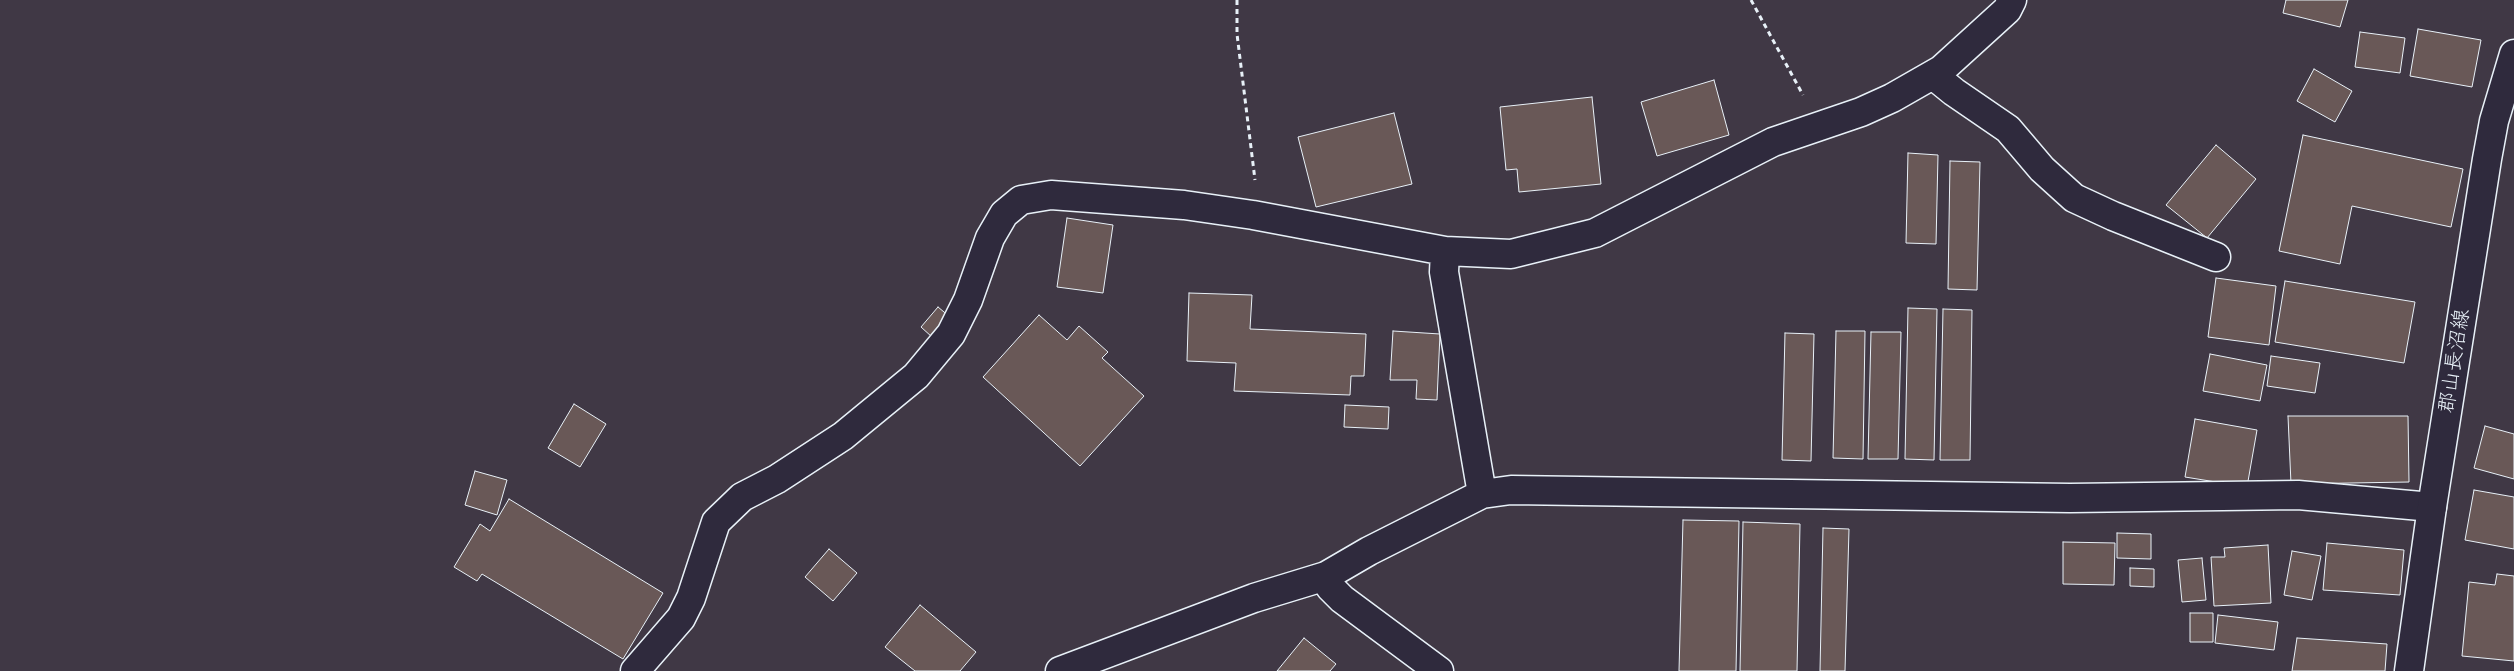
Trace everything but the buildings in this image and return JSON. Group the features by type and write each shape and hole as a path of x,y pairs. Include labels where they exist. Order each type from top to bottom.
{"street":[{"path":"635,671 681,618 691,598 716,522 742,497 777,479 843,436 916,376 951,334 968,300 990,238 1004,214 1021,200 1051,195 1184,205 1254,215 1445,251 1511,254 1595,233 1773,142 1861,112 1933,74 1972,43 2007,10 2012,0"},
{"name":"郡山長沼線","path":"2409,671 2432,507 2487,160 2496,112 2514,54"},
{"path":"1933,74 1954,92 2008,129 2042,169 2074,198 2113,216 2216,257"},
{"path":"1445,251 1444,272 1482,494"},
{"path":"1060,671 1254,598 1326,576 1369,551 1482,494 1511,490 2070,498 2298,495 2432,507"},
{"path":"1326,576 1330,587 1342,599 1439,671"}],"path":[{"path":"1237,0 1240,68 1254,165 1254,215"},
{"path":"1751,0 1820,126"}]}
